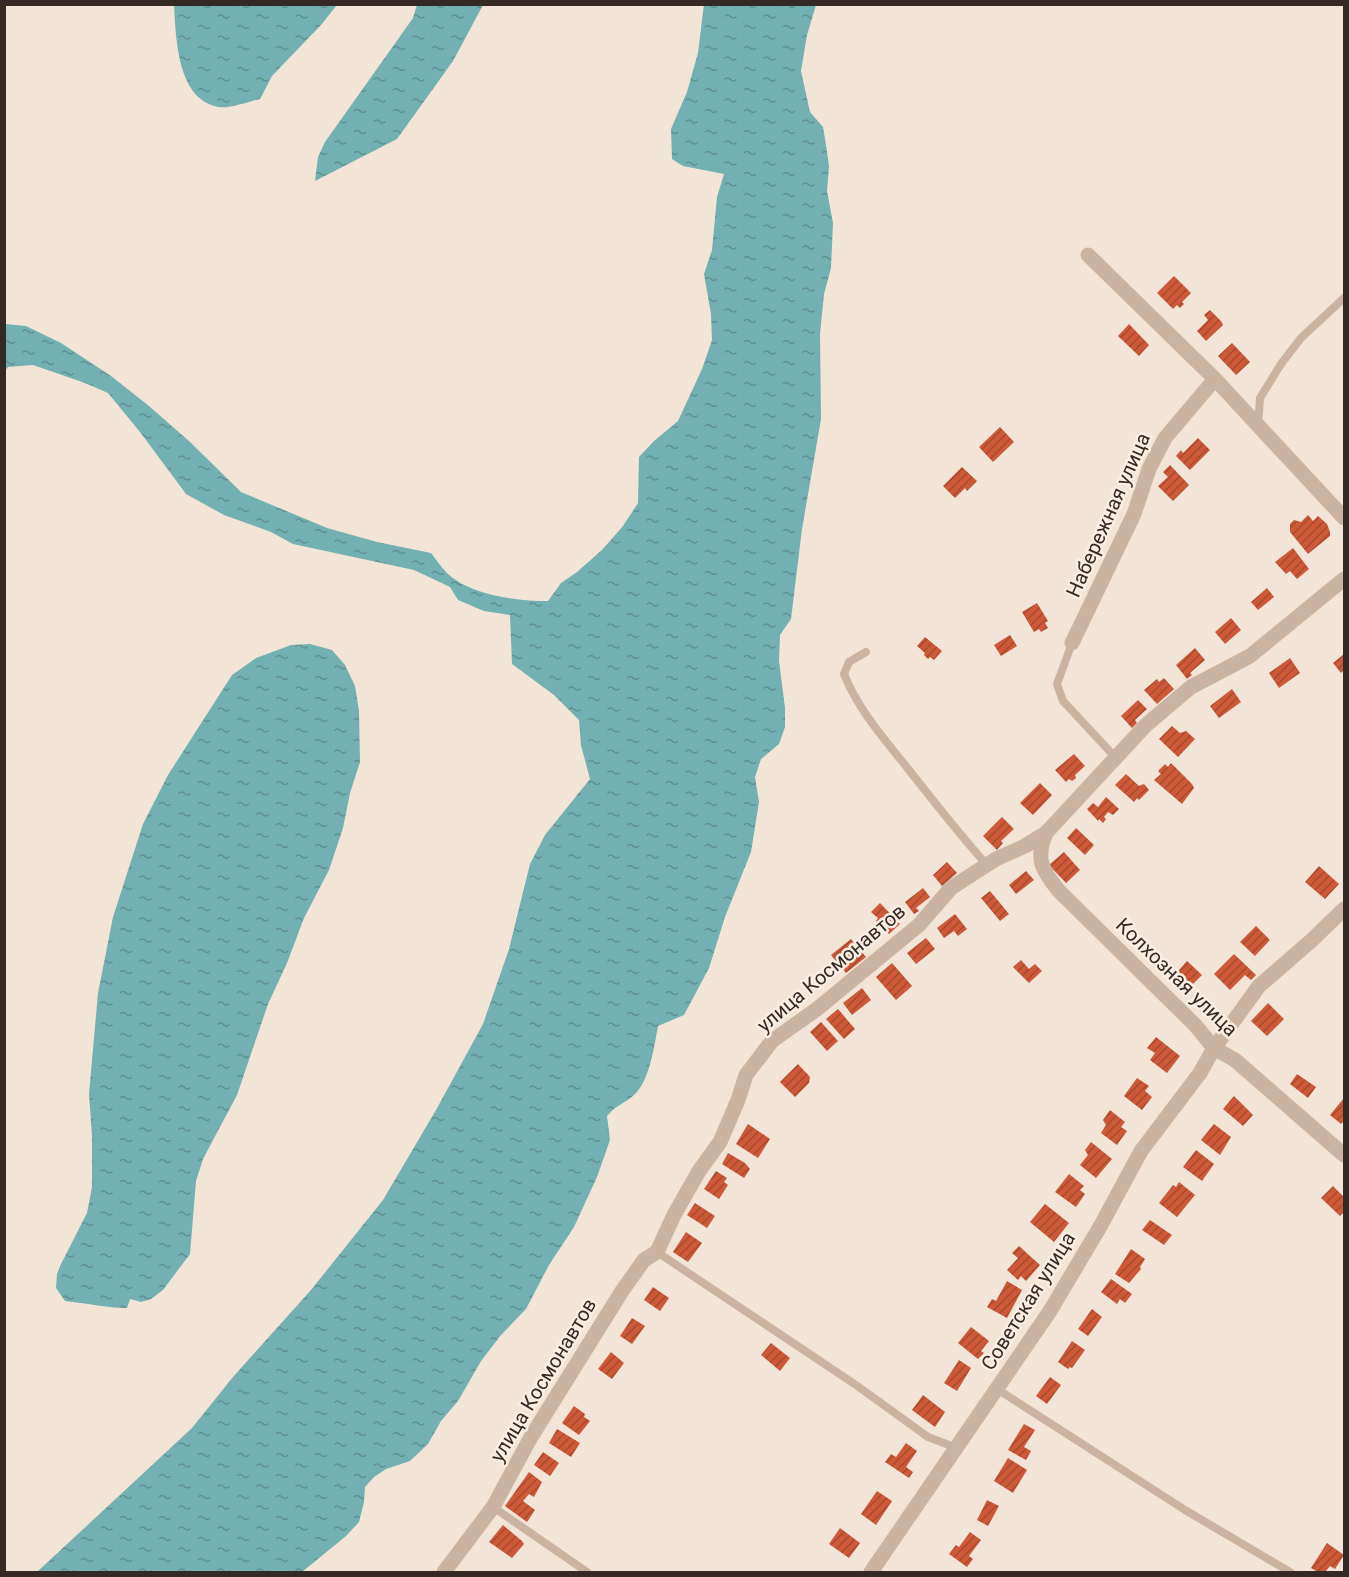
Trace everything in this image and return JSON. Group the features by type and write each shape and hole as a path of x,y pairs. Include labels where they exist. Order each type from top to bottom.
{"street":[{"path":"1088,255 1215,379 1344,518"},
{"name":"Набережная улица","path":"1072,643 1134,514 1149,469 1165,438 1215,379"},
{"name":"улица Космонавтов","path":"444,1572 493,1507 531,1437 587,1345 644,1260 657,1252 674,1215 699,1171 720,1142 746,1076 772,1041 817,1010 919,925 951,888 987,865 1046,833 1146,725 1191,687 1250,656 1344,579"},
{"name":"Колхозная улица","path":"1046,833 1040,847 1041,863 1046,875 1059,891 1195,1025 1214,1048 1235,1060 1344,1155"},
{"name":"Советская улица","path":"871,1572 1050,1311 1101,1225 1141,1151 1200,1073 1214,1048 1259,986 1344,909"}],"lane":[{"path":"1258,425 1260,398 1281,364 1301,338 1344,298"},
{"path":"1072,643 1057,684 1063,701 1116,758"},
{"path":"866,652 849,662 844,674 851,692 866,716 953,826 987,865"},
{"path":"657,1252 847,1379 928,1437 957,1448"},
{"path":"997,1389 1185,1510 1290,1572"},
{"path":"493,1507 587,1572"}],"water":[{"path":"174,4 337,5 272,76 260,99 234,106 219,107 205,102 195,93 187,80 178,50"},
{"path":"704,4 816,5 807,35 801,71 810,112 823,127 829,166 827,191 833,223 831,268 824,294 820,334 821,419 802,529 791,619 780,635 779,661 785,727 779,744 761,759 755,777 759,802 751,852 725,917 709,968 684,1015 658,1026 651,1062 641,1087 607,1116 610,1140 597,1177 574,1227 549,1265 526,1309 501,1335 481,1361 458,1401 441,1421 428,1444 410,1461 386,1469 365,1487 359,1522 346,1536 302,1572 37,1572 192,1428 233,1377 311,1290 383,1200 483,1024 509,949 530,864 545,835 590,779 581,745 579,720 554,695 512,664 510,615 484,611 458,600 450,587 414,570 293,544 271,532 224,515 186,494 108,393 33,365 8,367 5,371 5,324 26,326 61,343 111,376 190,442 241,492 327,528 377,542 431,553 455,580 480,591 508,598 548,601 561,583 602,550 623,526 638,503 639,457 678,421 702,369 712,340 711,314 704,274 712,250 717,197 724,174 683,166 672,159 671,129 687,92 698,53"},
{"path":"417,5 483,5 453,61 397,139 315,181 318,157 325,142 413,18"},
{"path":"310,644 332,650 345,665 355,686 359,711 360,762 350,793 343,828 329,870 304,918 268,1004 237,1095 203,1159 196,1181 190,1254 163,1290 151,1299 141,1302 130,1299 127,1308 65,1301 56,1288 57,1274 87,1213 92,1187 89,1094 98,993 113,917 143,824 168,775 232,675 256,658 291,645"}],"building":[{"path":"1174,276 1191,293 1182,302 1184,304 1180,308 1177,305 1173,309 1157,293"},
{"path":"1210,310 1223,325 1206,341 1197,331 1208,320 1204,315"},
{"path":"1129,324 1149,345 1139,356 1118,336"},
{"path":"1232,343 1250,362 1236,375 1218,356"},
{"path":"1000,427 1014,442 993,462 979,447"},
{"path":"1198,438 1210,450 1190,470 1176,456 1181,450 1183,453"},
{"path":"1170,465 1189,485 1173,501 1158,486 1168,477 1163,472"},
{"path":"962,467 977,481 955,498 943,486"},
{"path":"1308,515 1313,521 1318,516 1327,524 1330,536 1308,554 1290,532 1290,524 1294,520 1301,522"},
{"path":"1293,548 1309,569 1297,579 1290,571 1286,574 1275,562"},
{"path":"1267,588 1274,597 1258,610 1251,602"},
{"path":"1037,603 1048,621 1045,623 1048,628 1041,632 1039,629 1034,632 1022,612"},
{"path":"1231,618 1241,630 1225,644 1215,632"},
{"path":"1010,635 1017,646 1001,656 994,645"},
{"path":"925,637 942,651 934,660 930,657 928,659 917,646"},
{"path":"1195,648 1205,660 1190,673 1192,675 1187,679 1176,665"},
{"path":"1344,654 1344,670 1341,673 1333,663"},
{"path":"1290,658 1300,673 1279,688 1269,673"},
{"path":"1164,678 1174,689 1157,704 1144,690 1157,679 1159,682"},
{"path":"1232,689 1241,702 1219,718 1210,706"},
{"path":"1138,700 1147,709 1135,720 1137,723 1132,728 1121,716"},
{"path":"1172,726 1180,733 1186,731 1195,739 1178,757 1159,739"},
{"path":"1074,754 1085,766 1075,775 1076,778 1066,782 1055,770"},
{"path":"1171,763 1194,788 1182,804 1154,780 1161,774 1158,771 1165,764 1168,767"},
{"path":"1126,774 1139,786 1144,784 1149,790 1134,802 1115,785"},
{"path":"1040,783 1052,795 1033,815 1020,803"},
{"path":"1106,797 1119,809 1113,815 1108,812 1103,823 1087,809 1093,803 1098,807"},
{"path":"1002,817 1014,829 1001,841 1003,843 997,850 983,836"},
{"path":"1076,828 1094,845 1085,855 1067,838"},
{"path":"1064,852 1080,870 1066,883 1049,865"},
{"path":"947,862 957,873 942,886 933,875"},
{"path":"1319,866 1339,884 1325,899 1305,882"},
{"path":"1026,871 1034,880 1016,894 1009,885"},
{"path":"923,888 930,897 916,908 919,911 914,914 905,902"},
{"path":"990,891 1009,914 1000,921 981,898"},
{"path":"880,903 900,924 889,934 876,921 878,918 871,912"},
{"path":"955,914 967,929 958,936 954,931 944,938 937,928"},
{"path":"1256,926 1270,940 1255,956 1240,942"},
{"path":"926,938 935,949 916,964 907,953"},
{"path":"851,939 866,957 846,973 831,955"},
{"path":"1234,954 1256,975 1251,980 1245,975 1230,990 1214,974"},
{"path":"1021,960 1029,969 1035,964 1042,971 1029,983 1013,967"},
{"path":"1187,961 1202,975 1186,991 1172,978"},
{"path":"892,963 912,986 896,1000 876,977"},
{"path":"862,988 871,1000 852,1015 843,1003"},
{"path":"1268,1003 1284,1019 1267,1036 1251,1021"},
{"path":"838,1009 855,1029 844,1039 826,1019"},
{"path":"821,1022 838,1041 827,1051 810,1032"},
{"path":"1156,1037 1180,1056 1167,1073 1150,1060 1155,1053 1147,1048"},
{"path":"798,1064 810,1077 809,1083 795,1097 780,1082"},
{"path":"1297,1074 1316,1087 1308,1098 1290,1084"},
{"path":"1137,1078 1149,1086 1145,1091 1152,1097 1142,1110 1124,1096"},
{"path":"1234,1096 1253,1115 1243,1126 1223,1109"},
{"path":"1344,1098 1344,1121 1341,1124 1330,1115"},
{"path":"1110,1110 1125,1122 1121,1127 1127,1131 1117,1145 1101,1133 1106,1125 1103,1120"},
{"path":"748,1124 770,1139 758,1158 736,1144"},
{"path":"1214,1124 1231,1137 1220,1155 1201,1140"},
{"path":"1091,1142 1112,1159 1096,1178 1080,1165 1088,1155 1085,1150"},
{"path":"1196,1150 1214,1164 1202,1181 1183,1167"},
{"path":"728,1153 745,1163 750,1169 744,1178 722,1164"},
{"path":"716,1171 727,1178 724,1182 728,1185 719,1199 704,1189"},
{"path":"1069,1174 1084,1186 1080,1190 1085,1194 1076,1207 1055,1192"},
{"path":"1179,1182 1195,1195 1177,1217 1159,1203 1173,1185 1176,1187"},
{"path":"1333,1186 1344,1197 1344,1212 1340,1216 1321,1198"},
{"path":"695,1203 715,1216 707,1228 687,1215"},
{"path":"1045,1204 1069,1223 1054,1242 1030,1222"},
{"path":"1150,1220 1172,1235 1164,1245 1142,1230"},
{"path":"686,1232 702,1243 688,1262 673,1252"},
{"path":"1019,1246 1040,1265 1026,1281 1021,1276 1018,1280 1007,1270 1018,1258 1012,1253"},
{"path":"1131,1249 1145,1259 1141,1269 1129,1283 1115,1274"},
{"path":"1111,1279 1132,1294 1125,1303 1120,1299 1117,1304 1101,1292"},
{"path":"1007,1281 1022,1290 1007,1318 987,1307 992,1299 996,1301"},
{"path":"653,1287 669,1298 660,1311 644,1300"},
{"path":"1092,1309 1102,1317 1088,1336 1078,1329"},
{"path":"632,1318 645,1326 632,1344 620,1336"},
{"path":"971,1327 989,1341 981,1351 984,1353 978,1359 958,1343"},
{"path":"1072,1341 1085,1350 1072,1368 1068,1369 1058,1362"},
{"path":"771,1343 790,1358 780,1371 761,1355"},
{"path":"611,1352 624,1363 612,1379 598,1369"},
{"path":"959,1360 971,1368 957,1391 944,1383"},
{"path":"1050,1377 1061,1385 1047,1404 1036,1396"},
{"path":"923,1395 945,1412 935,1427 912,1410"},
{"path":"574,1406 590,1421 579,1435 562,1423"},
{"path":"1024,1424 1035,1430 1024,1447 1031,1451 1026,1460 1008,1450"},
{"path":"557,1429 580,1443 571,1457 549,1443"},
{"path":"906,1443 917,1451 906,1467 913,1472 909,1478 885,1462 891,1454 896,1457"},
{"path":"543,1452 559,1463 550,1476 534,1465"},
{"path":"1008,1458 1027,1470 1013,1493 994,1481"},
{"path":"529,1472 542,1482 534,1497 529,1494 523,1501 535,1510 527,1522 505,1506"},
{"path":"877,1491 892,1501 876,1525 861,1514"},
{"path":"987,1500 999,1506 988,1526 977,1520"},
{"path":"503,1525 524,1544 512,1558 489,1542"},
{"path":"840,1528 860,1543 849,1558 829,1544"},
{"path":"970,1532 981,1540 969,1556 973,1559 967,1567 949,1554 956,1545 959,1547"},
{"path":"1327,1543 1344,1555 1335,1569 1330,1566 1325,1572 1318,1572 1311,1568"}]}
